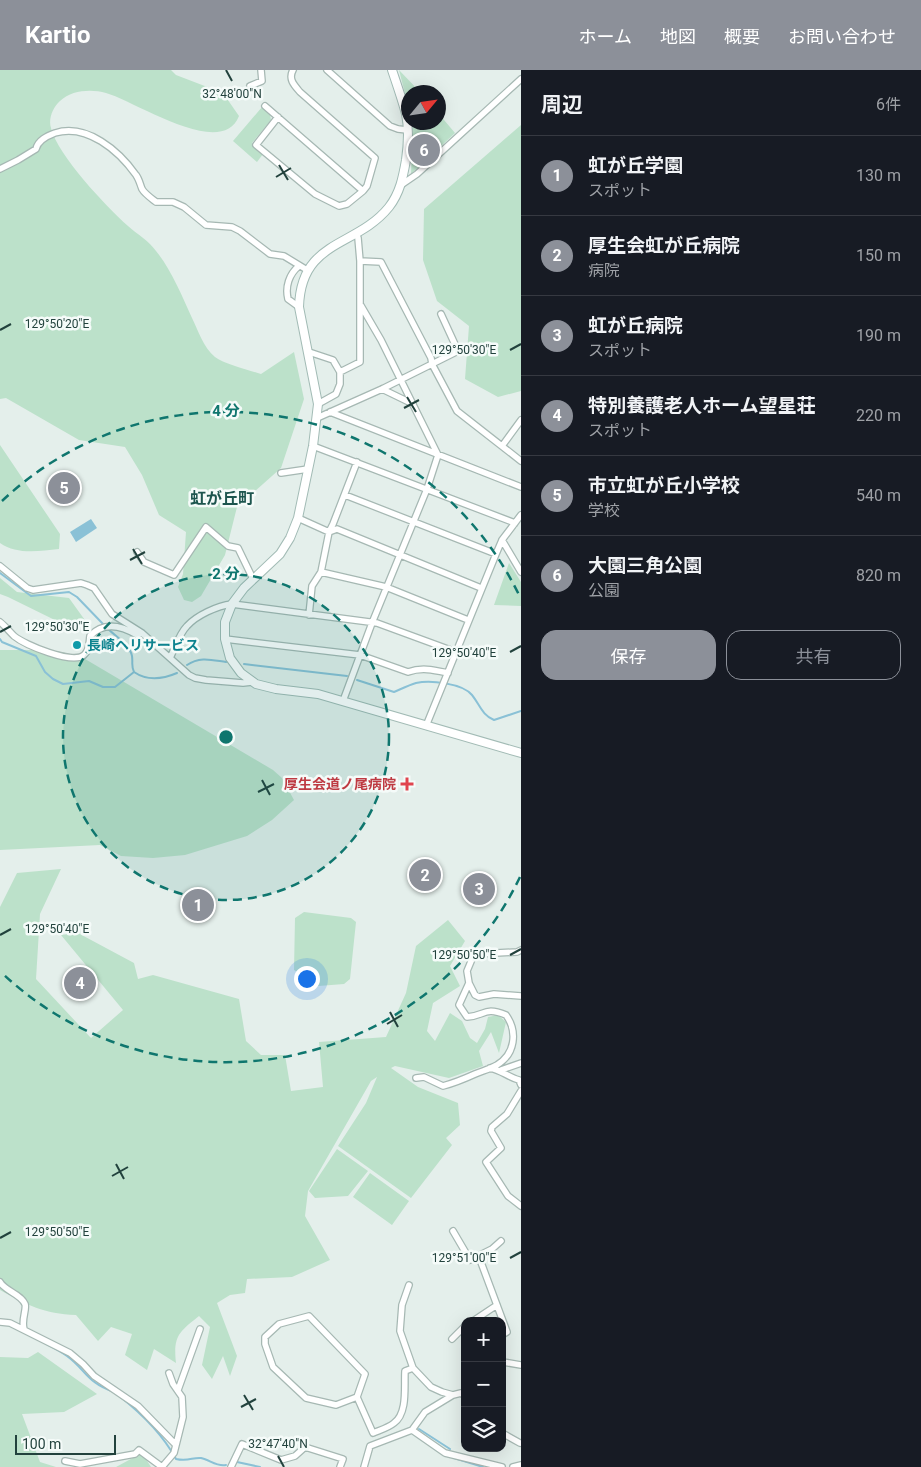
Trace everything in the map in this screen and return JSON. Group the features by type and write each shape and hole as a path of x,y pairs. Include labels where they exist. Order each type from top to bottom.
{"street":[{"path":"250,86 262,81 261,70"},
{"path":"278,117 256,144 315,194 339,206 347,204 367,186 375,158 301,93 291,80 292,70"},
{"path":"327,70 390,126 401,129"},
{"path":"392,70 401,98"},
{"path":"401,185 417,174 521,79"},
{"path":"265,106 363,190"},
{"path":"407,130 406,154 401,185 390,206 380,217 320,254 307,270 300,294 299,307 318,404 313,446 298,518 290,538 280,554 236,597 225,622 225,639 230,658 241,673 252,682 271,688 318,694 521,752"},
{"path":"0,169 36,149 37,144 46,136 66,131 84,133 103,142 136,176 143,191 156,202 173,202 184,207 206,226 232,227 270,254 284,256 307,270"},
{"path":"340,372 360,362 360,261 356,233"},
{"path":"360,261 380,262 457,411 521,461"},
{"path":"299,266 294,270 287,287 288,299 299,307"},
{"path":"343,701 372,622 427,489 438,454 360,304"},
{"path":"317,418 382,390 458,351 441,314"},
{"path":"309,352 333,360 340,372 340,384 336,394 318,404"},
{"path":"382,390 413,404"},
{"path":"330,412 521,487"},
{"path":"502,446 521,420"},
{"path":"313,446 515,523"},
{"path":"309,615 312,586 321,572 329,532 357,462"},
{"path":"281,473 308,469"},
{"path":"345,496 496,554"},
{"path":"426,726 502,540 521,515"},
{"path":"298,518 329,532 337,529 481,588"},
{"path":"137,552 144,562 174,576 206,527 228,546 238,548 253,580"},
{"path":"502,540 521,572"},
{"path":"0,566 27,588 33,590 80,583 94,588 112,614 142,634 195,678 243,683 252,682"},
{"path":"321,572 386,587 468,620"},
{"path":"170,658 186,627 222,605 232,604 377,623 456,652"},
{"path":"0,622 15,636 31,645 56,655 77,658 87,652 90,636 101,629 116,626 137,635 142,634"},
{"path":"225,639 360,655 408,672 416,669 426,669 448,673"},
{"path":"521,950 517,952 477,954 472,959 467,972 474,995 479,997 494,994 521,996"},
{"path":"416,1078 424,1077 443,1086 452,1084 497,1065 510,1054 514,1035 506,1015 488,1010 472,1017 466,1017 463,1013 459,1005 469,983"},
{"path":"490,1068 501,1070 521,1062"},
{"path":"501,1070 507,1076 519,1080 521,1085"},
{"path":"521,1091 507,1114 492,1127 491,1131 501,1148 486,1162 508,1196 519,1207 521,1206"},
{"path":"453,1231 470,1260 492,1250 501,1241"},
{"path":"479,1257 501,1317"},
{"path":"0,1282 1,1286 25,1302 26,1307 22,1318 24,1329"},
{"path":"409,1285 402,1304 400,1331 413,1368 431,1387 453,1395"},
{"path":"479,1317 497,1305"},
{"path":"357,1397 336,1405 306,1398 272,1367 265,1344 265,1337 279,1324 309,1316 364,1374 357,1397 373,1433 393,1425 399,1419 403,1405 405,1371 413,1368"},
{"path":"0,1322 10,1322 70,1353 84,1364 94,1376 138,1406 175,1444"},
{"path":"178,1390 200,1329"},
{"path":"452,1339 461,1330"},
{"path":"503,1362 521,1364"},
{"path":"65,1461 80,1464 135,1454 139,1450 162,1467 174,1453 183,1417 183,1404 169,1373"},
{"path":"364,1467 370,1446 412,1430 425,1412 453,1395 461,1393"},
{"path":"412,1430 445,1453 502,1467"},
{"path":"506,1435 520,1443"},
{"path":"231,1467 242,1444 281,1460 295,1456 305,1447 343,1460 340,1467"},
{"path":"512,1467 521,1465"}],"green space":[{"path":"0,70 171,70 176,75 223,93 239,116 230,128 215,132 197,130 177,124 106,93 88,91 65,97 53,110 50,121 55,139 84,180 128,226 150,244 167,266 204,343 215,357 261,374 294,352 304,399 281,468 237,507 225,555 201,596 192,602 184,600 178,587 183,574 186,532 159,515 142,475 125,447 79,440 6,398 0,399"},
{"path":"399,70 413,85 403,85"},
{"path":"262,107 270,114 271,120 252,143 263,154 257,162 233,141"},
{"path":"446,122 455,133 411,174 413,130 446,130"},
{"path":"521,125 521,391 498,397 465,379 469,326 437,301 423,260 424,209"},
{"path":"0,445 60,534 59,549 21,551 0,543"},
{"path":"509,563 521,582 521,606 494,605"},
{"path":"0,578 17,592 69,598 87,623 67,626 0,594"},
{"path":"0,650 51,650 80,656 273,770 282,778 294,800 272,820 247,836 185,855 153,858 121,856 100,845 0,850"},
{"path":"61,869 40,914 36,979 91,1038 123,1010 61,935 78,933 134,963 138,979 153,975 239,999 246,1041 261,1055 285,1055 291,1091 323,1087 319,1042 386,1037 406,993 416,946 448,920 465,941 450,966 460,986 433,1003 427,1031 435,1041 450,1013 462,1021 470,1038 477,1043 485,1029 488,1017 498,1015 506,1022 499,1053 491,1032 479,1051 483,1066 449,1078 395,1066 391,1068 418,1087 458,1103 460,1125 446,1138 452,1145 411,1198 338,1146 366,1103 377,1077 371,1081 308,1191 305,1216 330,1260 292,1277 247,1279 245,1293 230,1295 217,1303 237,1356 230,1376 223,1356 212,1379 202,1365 210,1327 199,1316 179,1335 175,1354 176,1363 154,1349 147,1370 125,1355 132,1334 111,1327 98,1341 76,1315 45,1311 0,1290 0,907 17,873"},
{"path":"304,912 351,918 356,922 350,979 344,984 306,987 302,975 294,970 295,918"},
{"path":"337,1149 368,1171 348,1196 315,1198 309,1191"},
{"path":"370,1173 409,1201 392,1225 353,1197"},
{"path":"38,1352 97,1394 64,1412 22,1414 40,1462 56,1467 0,1467 0,1357 28,1358"},
{"path":"142,1453 151,1467 116,1467"}],"water":[{"path":"91,519 97,528 76,542 70,532"}],"waterway":[{"path":"0,573 31,596 69,592 77,597 104,625"},
{"path":"107,628 131,652 134,672"},
{"path":"0,639 2,642 36,656 45,672 63,684 89,681 103,687 115,687 134,672 150,678 166,677 177,673"},
{"path":"187,665 197,660 226,662"},
{"path":"244,664 347,676"},
{"path":"357,680 394,692 422,682 454,685 472,695 484,713 494,720 521,711"},
{"path":"39,1340 67,1356 98,1385 114,1392"},
{"path":"118,1395 150,1424 176,1459 201,1458 226,1465"},
{"path":"419,1429 450,1449"},
{"path":"454,1458 483,1467"},
{"path":"237,1462 260,1467"}],"place":[{"name":"大園三角公園","path":"424,150"},
{"name":"市立虹が丘小学校","path":"64,488"},
{"name":"長崎ヘリサービス","path":"77,645"},
{"name":"厚生会道ノ尾病院","path":"407,784"},
{"name":"厚生会虹が丘病院","path":"425,875"},
{"name":"虹が丘病院","path":"479,889"},
{"name":"虹が丘学園","path":"198,905"},
{"name":"特別養護老人ホーム望星荘","path":"80,983"}],"district":[{"name":"虹が丘町","path":"222,498"}]}
